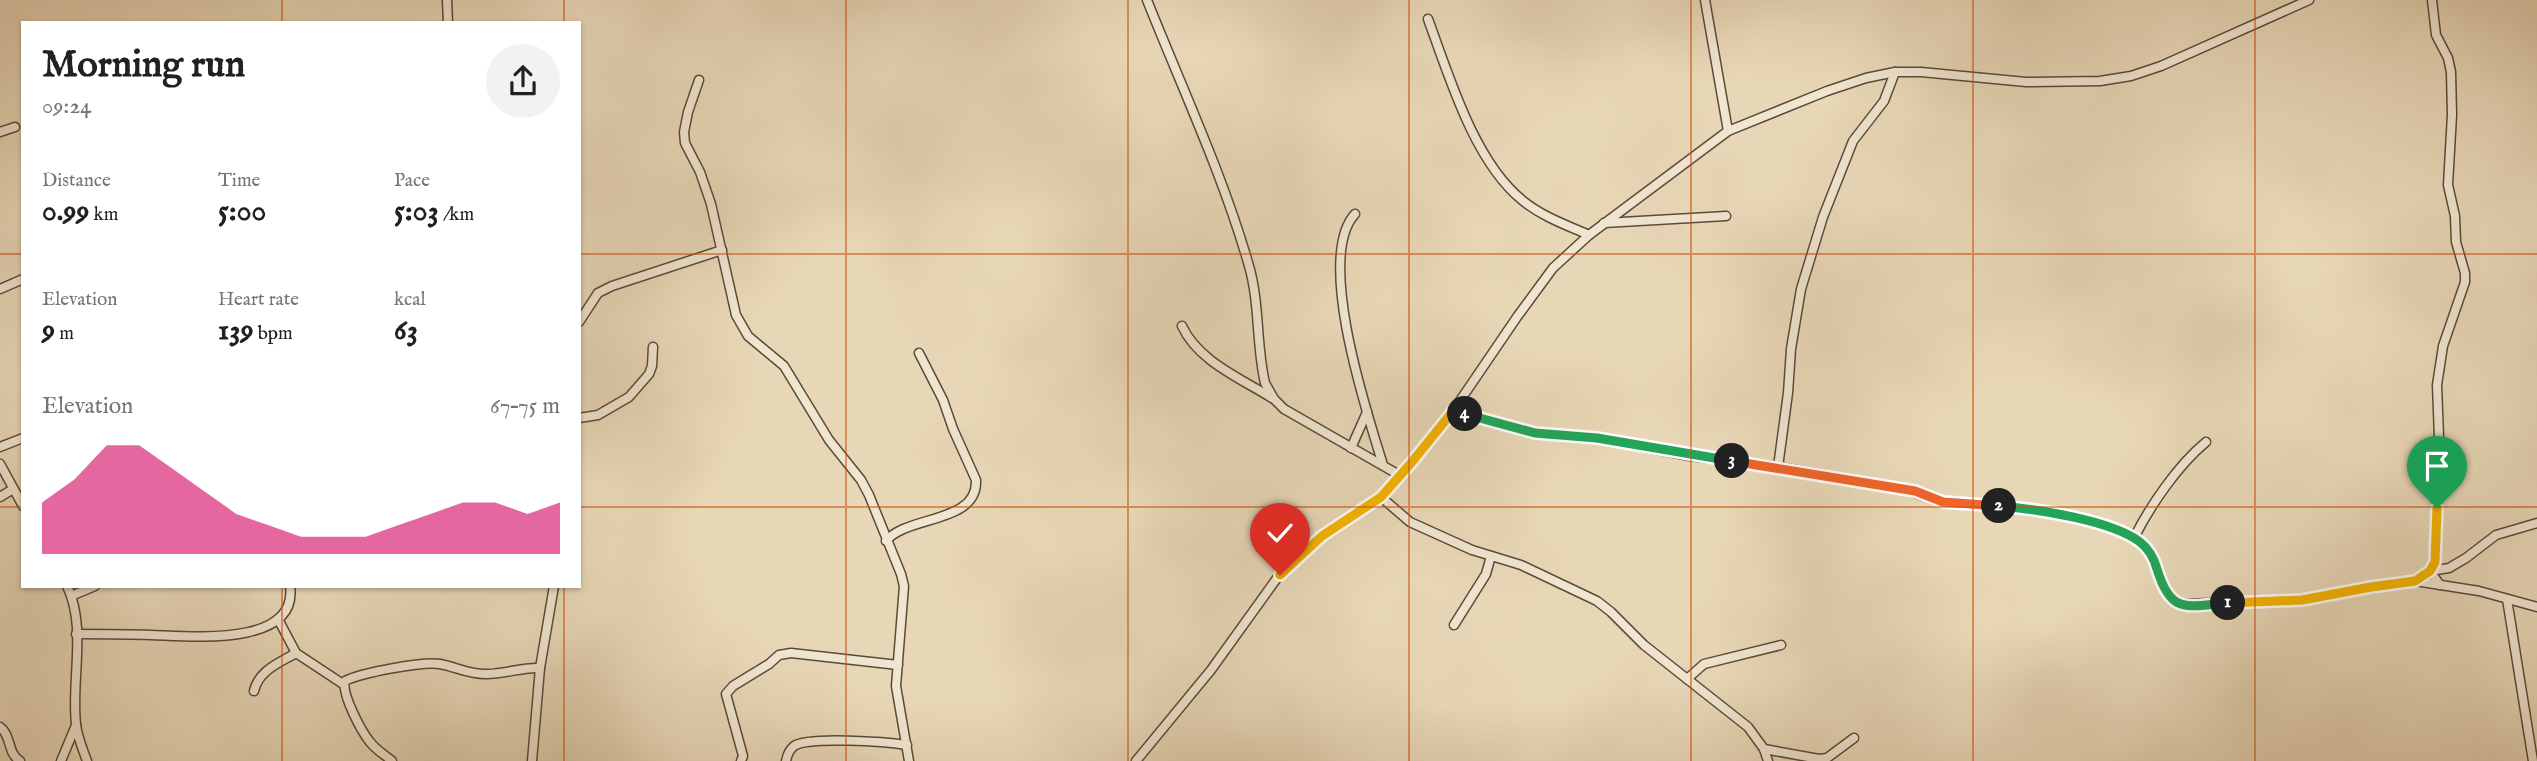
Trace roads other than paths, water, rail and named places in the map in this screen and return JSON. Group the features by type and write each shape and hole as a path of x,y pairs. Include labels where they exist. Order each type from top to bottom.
{"street":[{"path":"447,0 448,21"},
{"path":"1147,0 1233,214 1250,269 1264,376 1274,399"},
{"path":"1705,0 1728,131"},
{"path":"1136,761 1210,670 1280,575 1322,536 1381,497 1401,475 1453,411 1553,268 1604,223 1728,131 1827,91 1895,72 2026,82 2100,80 2131,76 2161,66 2309,0"},
{"path":"2430,571 2435,562 2436,549 2439,437 2437,385 2443,346 2465,282 2448,185 2452,115 2451,72 2448,58 2436,35 2432,0"},
{"path":"1427,19 1465,117 1507,185 1523,201 1555,220 1589,235"},
{"path":"1778,467 1791,349 1801,289 1823,217 1853,141 1884,101 1895,72"},
{"path":"699,80 688,112 685,143 700,172 722,250 736,315 741,327 756,344 784,366 829,440 865,487 904,586 896,686 909,761"},
{"path":"0,132 15,127"},
{"path":"1355,214 1343,233 1342,300 1345,331 1383,465"},
{"path":"1604,223 1726,216"},
{"path":"581,320 598,293 612,286 722,250"},
{"path":"0,289 21,280"},
{"path":"1182,326 1187,338 1199,352 1274,399 1308,424 1401,475"},
{"path":"581,418 598,415 629,397 649,374 653,347"},
{"path":"887,541 893,532 944,516 969,502 976,488 976,480 943,400 919,353"},
{"path":"1453,411 1535,433 1597,438 1690,456 1778,467 1915,491 1943,502 2010,507 2077,517 2134,538 2146,548 2155,560 2167,595 2180,604 2302,600 2415,581 2479,591 2537,607"},
{"path":"1351,448 1367,412"},
{"path":"0,447 21,439"},
{"path":"2134,538 2147,513 2194,452 2206,442"},
{"path":"0,464 21,503"},
{"path":"0,497 13,489"},
{"path":"1381,497 1410,522 1472,550 1521,565 1597,601 1644,645 1748,727 1764,750 1768,761"},
{"path":"2415,581 2430,571 2449,568 2496,534 2537,523"},
{"path":"1454,625 1486,574 1490,556"},
{"path":"2430,571 2440,585"},
{"path":"68,588 76,634 76,725 87,761"},
{"path":"71,596 90,588"},
{"path":"76,634 223,637 270,625 287,606 290,588"},
{"path":"532,761 540,668 554,588"},
{"path":"2507,599 2533,761"},
{"path":"278,619 296,653 343,684 358,722 369,741 392,761"},
{"path":"1687,679 1704,664 1782,645"},
{"path":"254,691 262,675 296,653"},
{"path":"741,761 743,756 726,694 733,686 779,655 790,653 898,665"},
{"path":"343,684 350,678 433,663 475,674 490,675 524,667 540,668"},
{"path":"61,761 76,725"},
{"path":"0,727 9,737 15,758 20,761"},
{"path":"1764,750 1827,758 1854,738"},
{"path":"786,761 791,749 797,744 838,740 907,745"}]}
